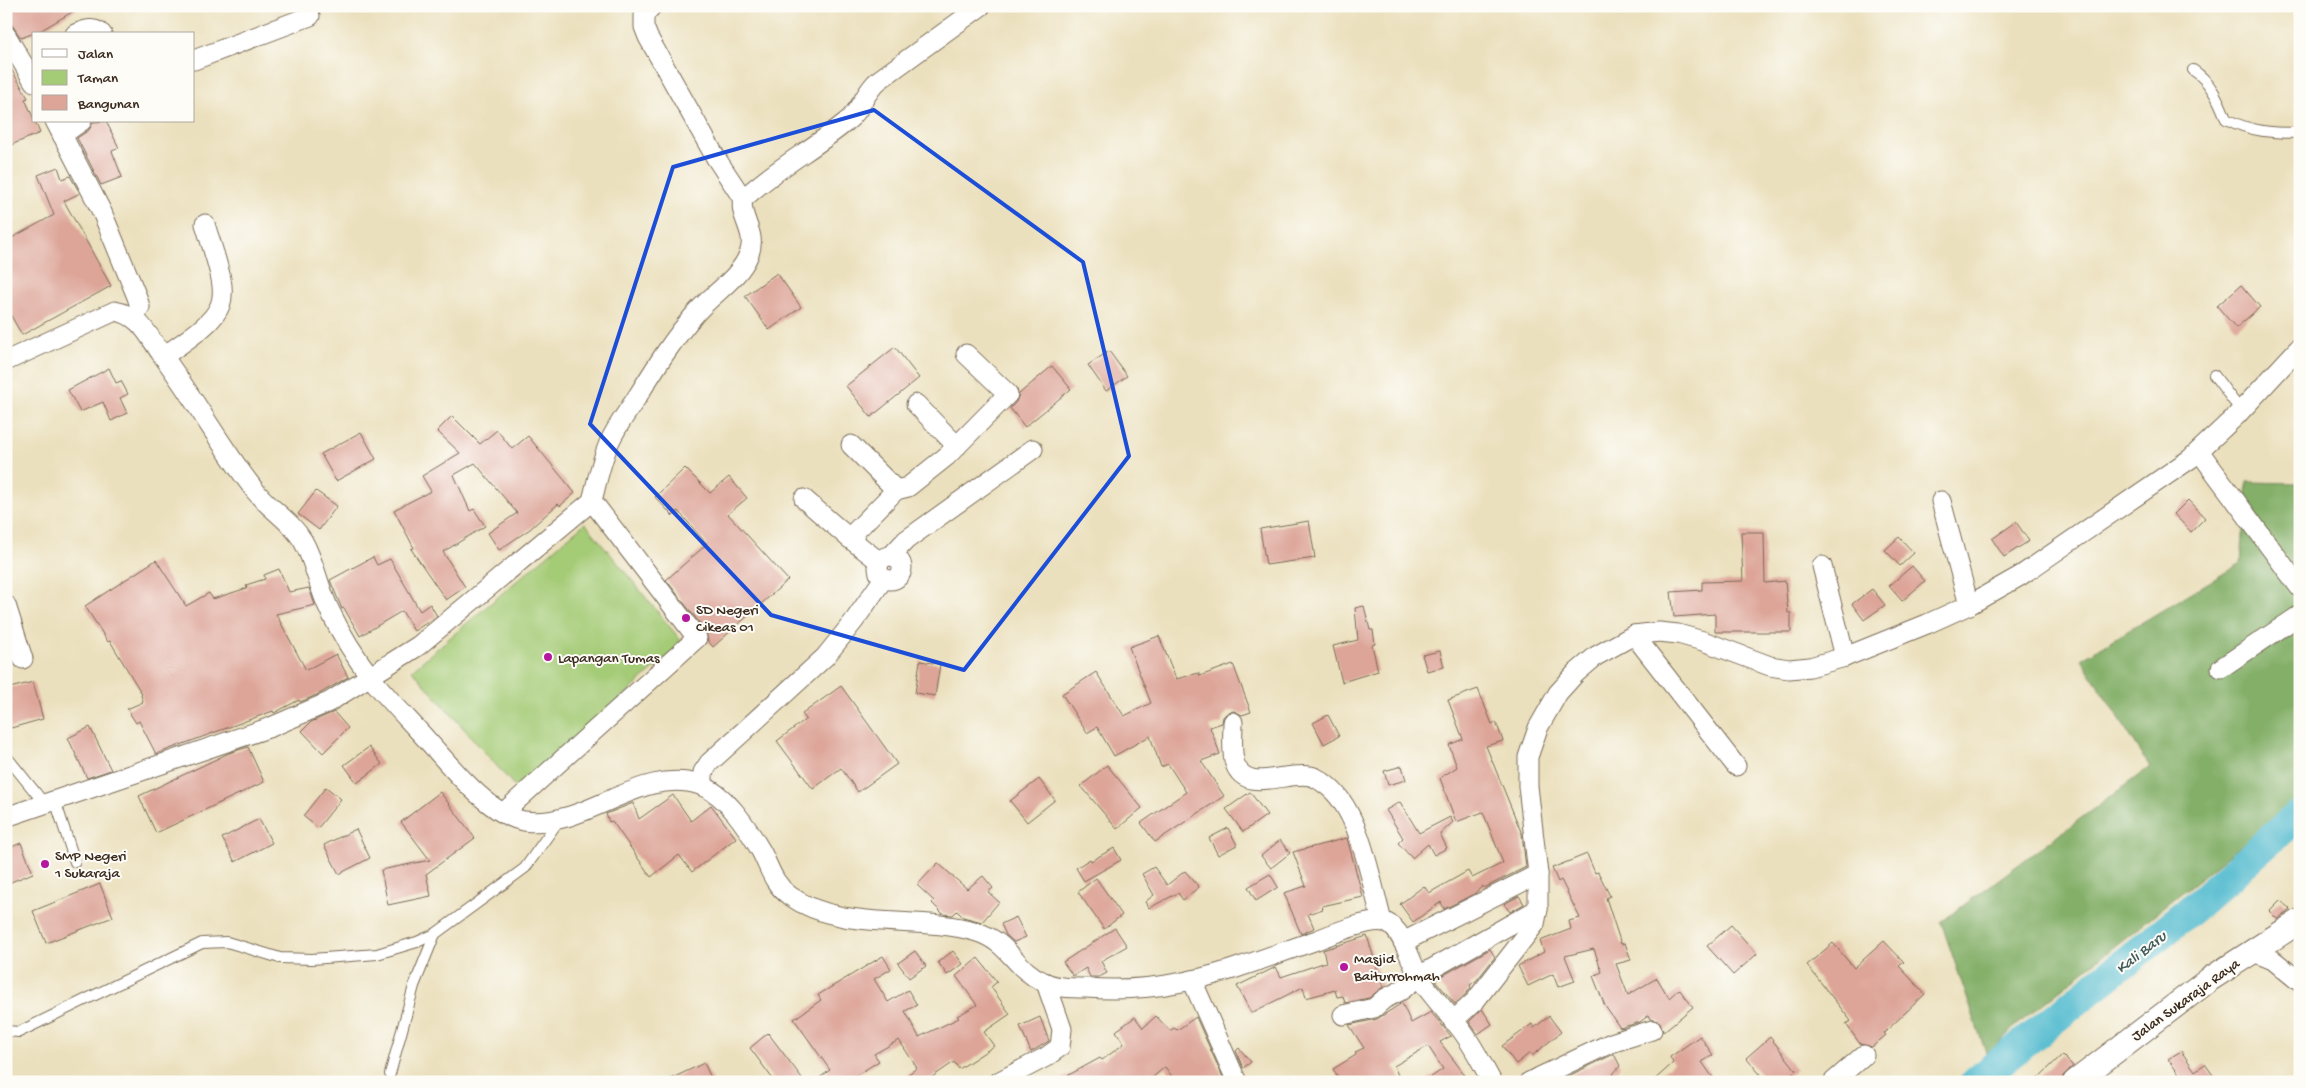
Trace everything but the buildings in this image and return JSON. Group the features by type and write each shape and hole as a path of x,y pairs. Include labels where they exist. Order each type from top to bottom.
{"street":[{"path":"6,817 272,727 329,702 371,678 448,622 592,501 600,468 609,443 674,339 702,306 728,284 749,255 753,243 751,230 743,212 743,199 716,158 648,37 644,27 644,15 652,6"},
{"path":"743,199 801,153 852,117 862,105 872,86 879,80 981,6"},
{"path":"195,60 310,16"},
{"path":"80,32 96,29 100,32"},
{"path":"6,35 20,54 32,78"},
{"path":"79,122 58,128 102,212 137,297 140,307 135,318"},
{"path":"164,356 205,327 215,316 223,302 223,284 205,224"},
{"path":"6,361 115,311 127,313 135,318 164,356 235,465 262,500 281,515 300,535 314,562 328,606 371,678 460,776 490,805 503,813 523,820 559,820 659,782 690,783 703,786 734,812 763,854 775,881 794,898 826,911 858,920 941,924 976,932 998,942 1025,969 1046,983 1059,986 1124,989 1192,980 1338,932 1382,921 1390,924 1403,942 1419,976 1462,1030 1492,1082"},
{"path":"1453,1021 1475,1001 1535,924 1538,908 1538,874 1528,786 1528,757 1532,742 1558,693 1576,673 1596,656 1634,635 1659,632 1678,634 1770,666 1789,669 1810,668 1891,640 1969,605 2020,576 2121,508 2199,451 2241,411 2300,347"},
{"path":"849,538 896,490 908,487 947,456 1008,394 966,354"},
{"path":"916,404 956,446"},
{"path":"851,445 896,490"},
{"path":"703,786 703,772 709,763 825,657 854,621 885,565 906,540 1033,449"},
{"path":"2199,451 2300,588"},
{"path":"804,499 849,538 885,565"},
{"path":"503,813 697,638 592,501"},
{"path":"1941,501 1969,605"},
{"path":"1822,566 1845,657"},
{"path":"6,606 23,659"},
{"path":"2221,668 2300,615"},
{"path":"1634,635 1736,766"},
{"path":"1233,722 1234,763 1240,773 1248,779 1259,781 1293,774 1312,776 1332,790 1353,822 1360,840 1382,921"},
{"path":"1403,942 1538,874"},
{"path":"1344,1015 1374,1008 1384,999 1402,990 1419,976 1538,908"},
{"name":"Jalan Sukaraja Raya","path":"2074,1082 2157,1018 2251,951 2300,921"},
{"path":"2251,951 2273,960 2300,982"},
{"path":"1192,980 1236,1082"},
{"path":"998,1082 1046,1057 1060,1047 1062,1029 1046,983"},
{"path":"1528,1082 1611,1043 1652,1030"},
{"path":"1833,1082 1864,1055"}],"lane":[{"path":"2193,70 2204,77 2219,100 2226,119 2244,128 2275,134 2300,133"},
{"path":"2214,375 2241,411"},
{"path":"6,756 50,801 75,862"},
{"path":"6,1031 19,1032 202,943 227,942 280,958 312,959 377,954 435,934 525,868 559,820"},
{"path":"390,1074 414,986 435,934"}],"highlighted area":[{"path":"874,110 1083,262 1129,456 964,670 771,615 590,424 673,167"}],"green space":[{"path":"2247,482 2300,483 2300,798 2015,1026 1987,1056 1941,922 2150,767 2081,659 2241,563"},
{"name":"Lapangan Tumas","path":"585,523 683,643 518,790 412,670"}],"waterway":[{"name":"Kali Baru","path":"1975,1082 2188,912 2300,814"}],"place":[{"name":"SD Negeri Cikeas 01","path":"686,618"},
{"name":"Lapangan Tumas","path":"548,657"},
{"name":"SMP Negeri 1 Sukaraja","path":"45,864"},
{"name":"Masjid Baiturrohmah","path":"1344,967"}]}
